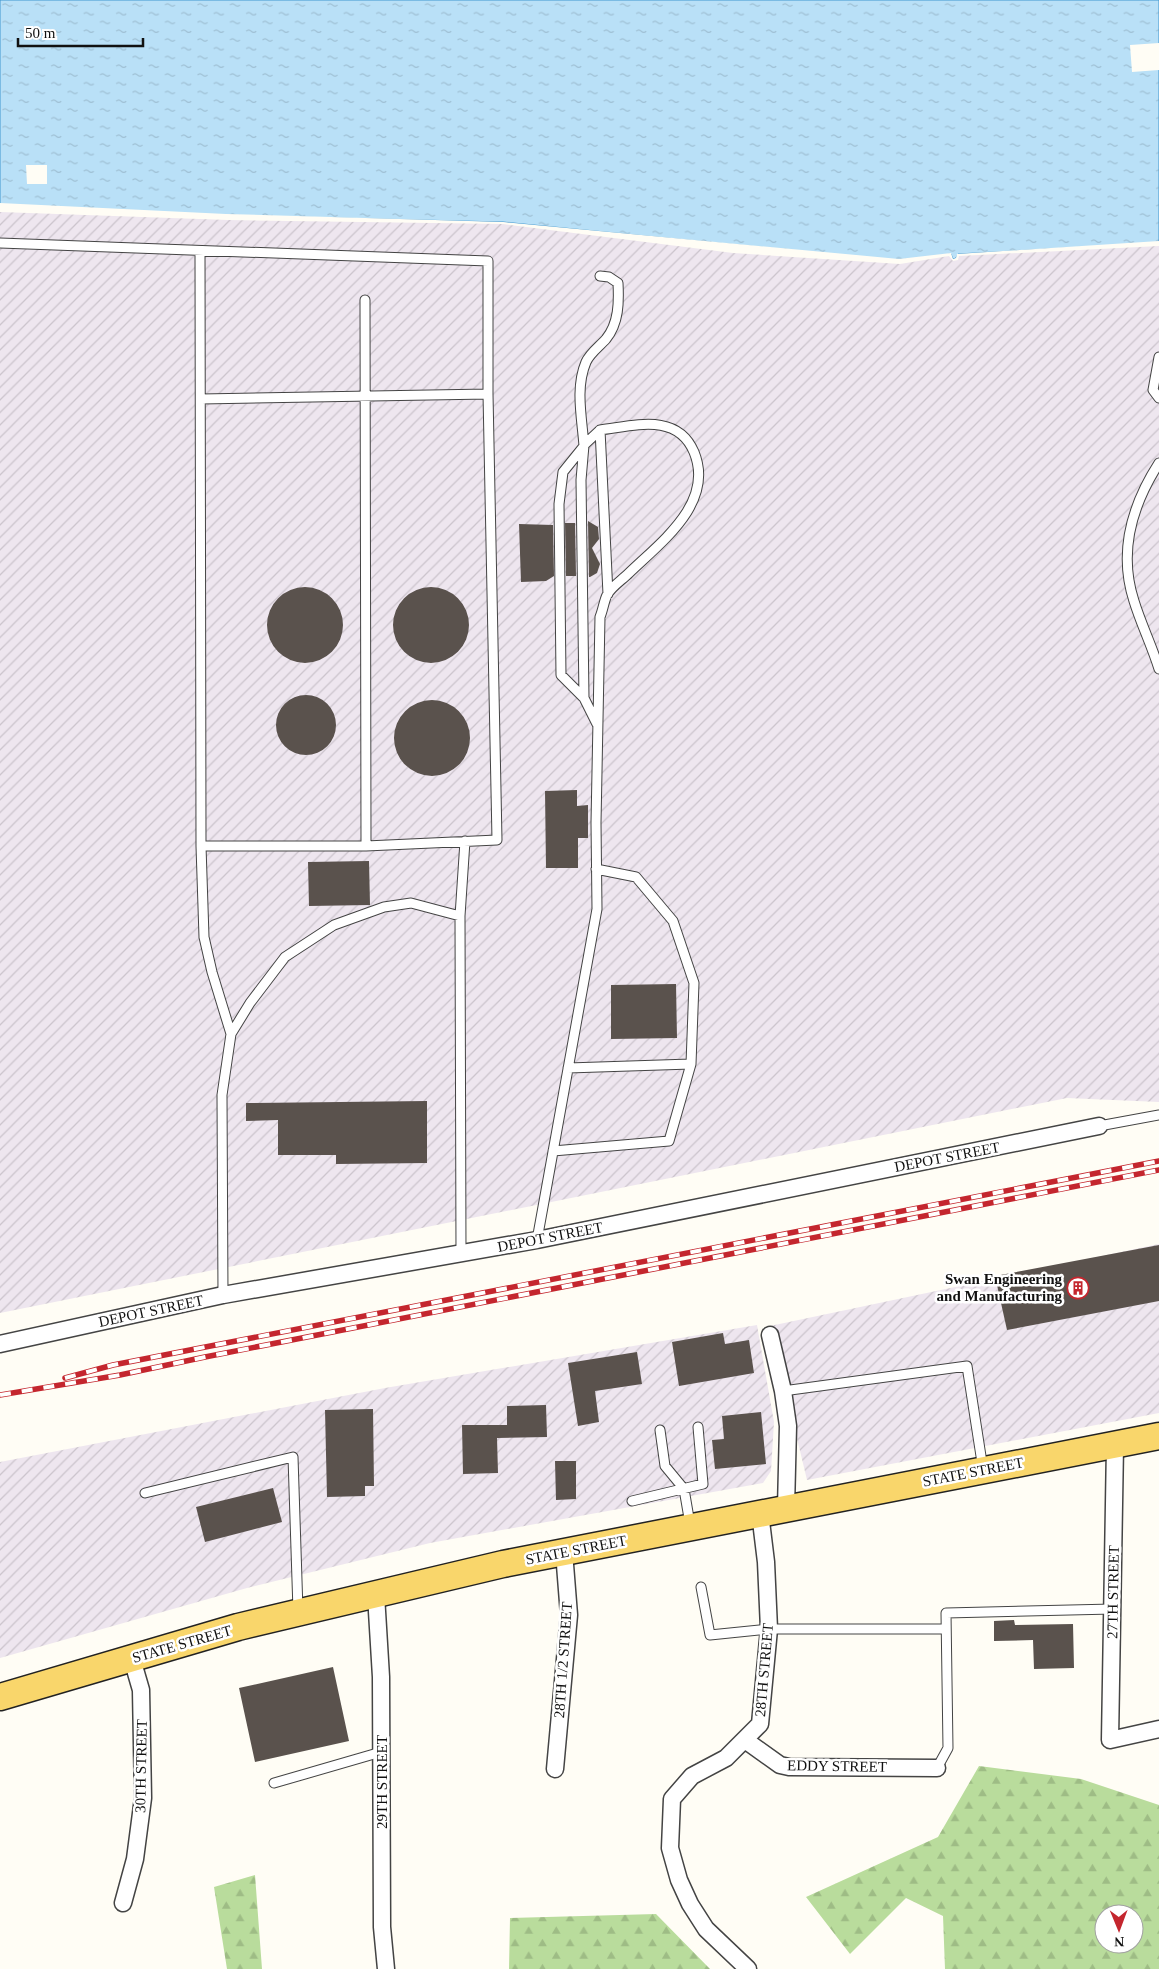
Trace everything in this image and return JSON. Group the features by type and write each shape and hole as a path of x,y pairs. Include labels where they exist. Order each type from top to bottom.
{"main road":[{"name":"STATE STREET","path":"0,1697 238,1627 564,1552 1159,1436"}],"street":[{"name":"DEPOT STREET","path":"0,1344 223,1295 537,1240 1098,1126"},
{"path":"770,1335 783,1391 788,1426 786,1508"},
{"name":"27TH STREET","path":"1115,1445 1110,1740 1159,1730"},
{"name":"28TH STREET","path":"748,1969 706,1929 690,1904 679,1880 670,1848 672,1799 692,1776 726,1758 760,1724 769,1629 766,1562 760,1513"},
{"name":"28TH 1/2 STREET","path":"555,1768 569,1615 564,1552"},
{"name":"29TH STREET","path":"376,1595 381,1677 382,1926 386,1969"},
{"name":"30TH STREET","path":"123,1904 135,1860 144,1798 141,1690 132,1658"},
{"name":"EDDY STREET","path":"745,1740 780,1765 789,1767 937,1768"}],"lane":[{"path":"0,244 488,261 488,394 497,840 366,846 202,846"},
{"path":"200,251 204,937 212,972 231,1034"},
{"path":"584,698 581,480 584,446 579,383 587,360 607,338 615,324 619,302 618,283 609,277 600,276"},
{"path":"365,300 366,846"},
{"path":"1159,357 1153,390 1159,398"},
{"path":"201,399 488,394"},
{"path":"598,726 584,698 562,675 559,504 563,472 600,430 656,424 675,429 690,444 697,460 699,478 694,500 687,513 667,536 608,594"},
{"path":"537,1240 597,909 600,617 608,594 600,430"},
{"path":"1159,464 1146,484 1129,529 1126,562 1133,600 1159,669"},
{"path":"460,1253 460,916 465,841"},
{"path":"553,1151 669,1141 691,1064 694,983 673,921 636,877 596,869"},
{"path":"223,1295 222,1095 231,1034 250,1002 285,957 334,925 384,907 411,903 460,916"},
{"path":"568,1068 691,1064"},
{"path":"1098,1126 1159,1115"},
{"path":"783,1391 966,1366 983,1470"},
{"path":"632,1501 703,1484 698,1426"},
{"path":"660,1430 664,1466 684,1489 690,1527"},
{"path":"145,1493 293,1457 298,1613"},
{"path":"701,1587 710,1635 769,1629 946,1629"},
{"path":"937,1768 948,1748 946,1613 1113,1608"},
{"path":"274,1783 382,1752"}],"shaded area":[{"path":"0,210 503,222 957,254 1159,243 1159,1102 1067,1098 0,1313"},
{"path":"1159,1244 1159,1413 807,1480 770,1326"},
{"path":"757,1325 774,1422 771,1471 763,1483 430,1543 247,1588 0,1658 0,1462 385,1388"}],"green space":[{"path":"979,1766 1081,1779 1159,1805 1159,1969 945,1969 943,1916 906,1898 850,1954 806,1897 938,1837"},
{"path":"255,1875 262,1969 227,1969 214,1887"},
{"path":"656,1914 710,1969 509,1969 510,1918"}],"water":[{"path":"0,0 1159,0 1159,243 958,254 953,259 951,254 901,261 503,222 0,210"}],"pier":[{"path":"1159,43 1159,70 1132,72 1130,45"},
{"path":"26,165 47,165 47,184 27,184"},
{"path":"0,203 226,214 503,222 899,259 951,253 953,259 956,258 957,254 1159,241 1159,246 959,256 958,260 953,261 949,256 900,264 733,253 503,224 228,220 0,212"}],"building":[{"path":"588,521 598,527 599,539 592,548 600,564 597,573 590,577 589,577"},
{"path":"565,523 575,523 576,576 566,576"},
{"path":"519,524 553,525 554,576 546,581 521,582"},
{"path":"305,587 319,590 332,598 340,611 343,625 340,639 332,652 319,660 305,663 291,660 278,652 270,639 267,625 270,611 278,598 291,590"},
{"path":"431,587 445,590 458,598 466,611 469,625 466,639 458,652 445,660 431,663 417,660 404,652 396,639 393,625 396,611 404,598 417,590"},
{"path":"306,695 323,700 331,708 336,725 331,742 323,750 306,755 289,750 281,742 276,725 281,708 289,700"},
{"path":"432,700 446,703 459,711 467,724 470,738 467,752 459,765 446,773 432,776 418,773 405,765 397,752 394,738 397,724 405,711 418,703"},
{"path":"577,790 577,806 588,805 588,838 578,838 578,868 546,868 545,791"},
{"path":"369,861 370,905 309,906 308,862"},
{"path":"676,984 677,1038 611,1039 611,985"},
{"path":"427,1101 427,1163 336,1164 336,1155 278,1155 278,1120 246,1121 246,1103"},
{"name":"Swan Engineering and Manufacturing","path":"1159,1245 1159,1301 1007,1330 995,1276"},
{"path":"723,1333 725,1344 749,1340 754,1373 679,1386 672,1342"},
{"path":"637,1352 642,1384 595,1391 599,1422 578,1426 568,1363"},
{"path":"546,1405 547,1437 497,1438 498,1473 463,1474 462,1425 507,1425 507,1406"},
{"path":"373,1409 374,1486 365,1486 365,1496 327,1497 325,1410"},
{"path":"761,1412 766,1464 715,1469 712,1440 724,1439 722,1416"},
{"path":"555,1461 576,1461 576,1499 556,1500"},
{"path":"273,1488 282,1522 205,1542 196,1507"},
{"path":"1014,1620 1015,1625 1073,1624 1074,1668 1034,1669 1033,1640 994,1641 994,1621"},
{"path":"333,1667 349,1741 255,1762 239,1688"}],"railway":[{"path":"65,1378 113,1365 1159,1161"},
{"path":"0,1395 120,1375 1159,1170"}],"place":[{"name":"Swan Engineering and Manufacturing","path":"1078,1288"}]}
